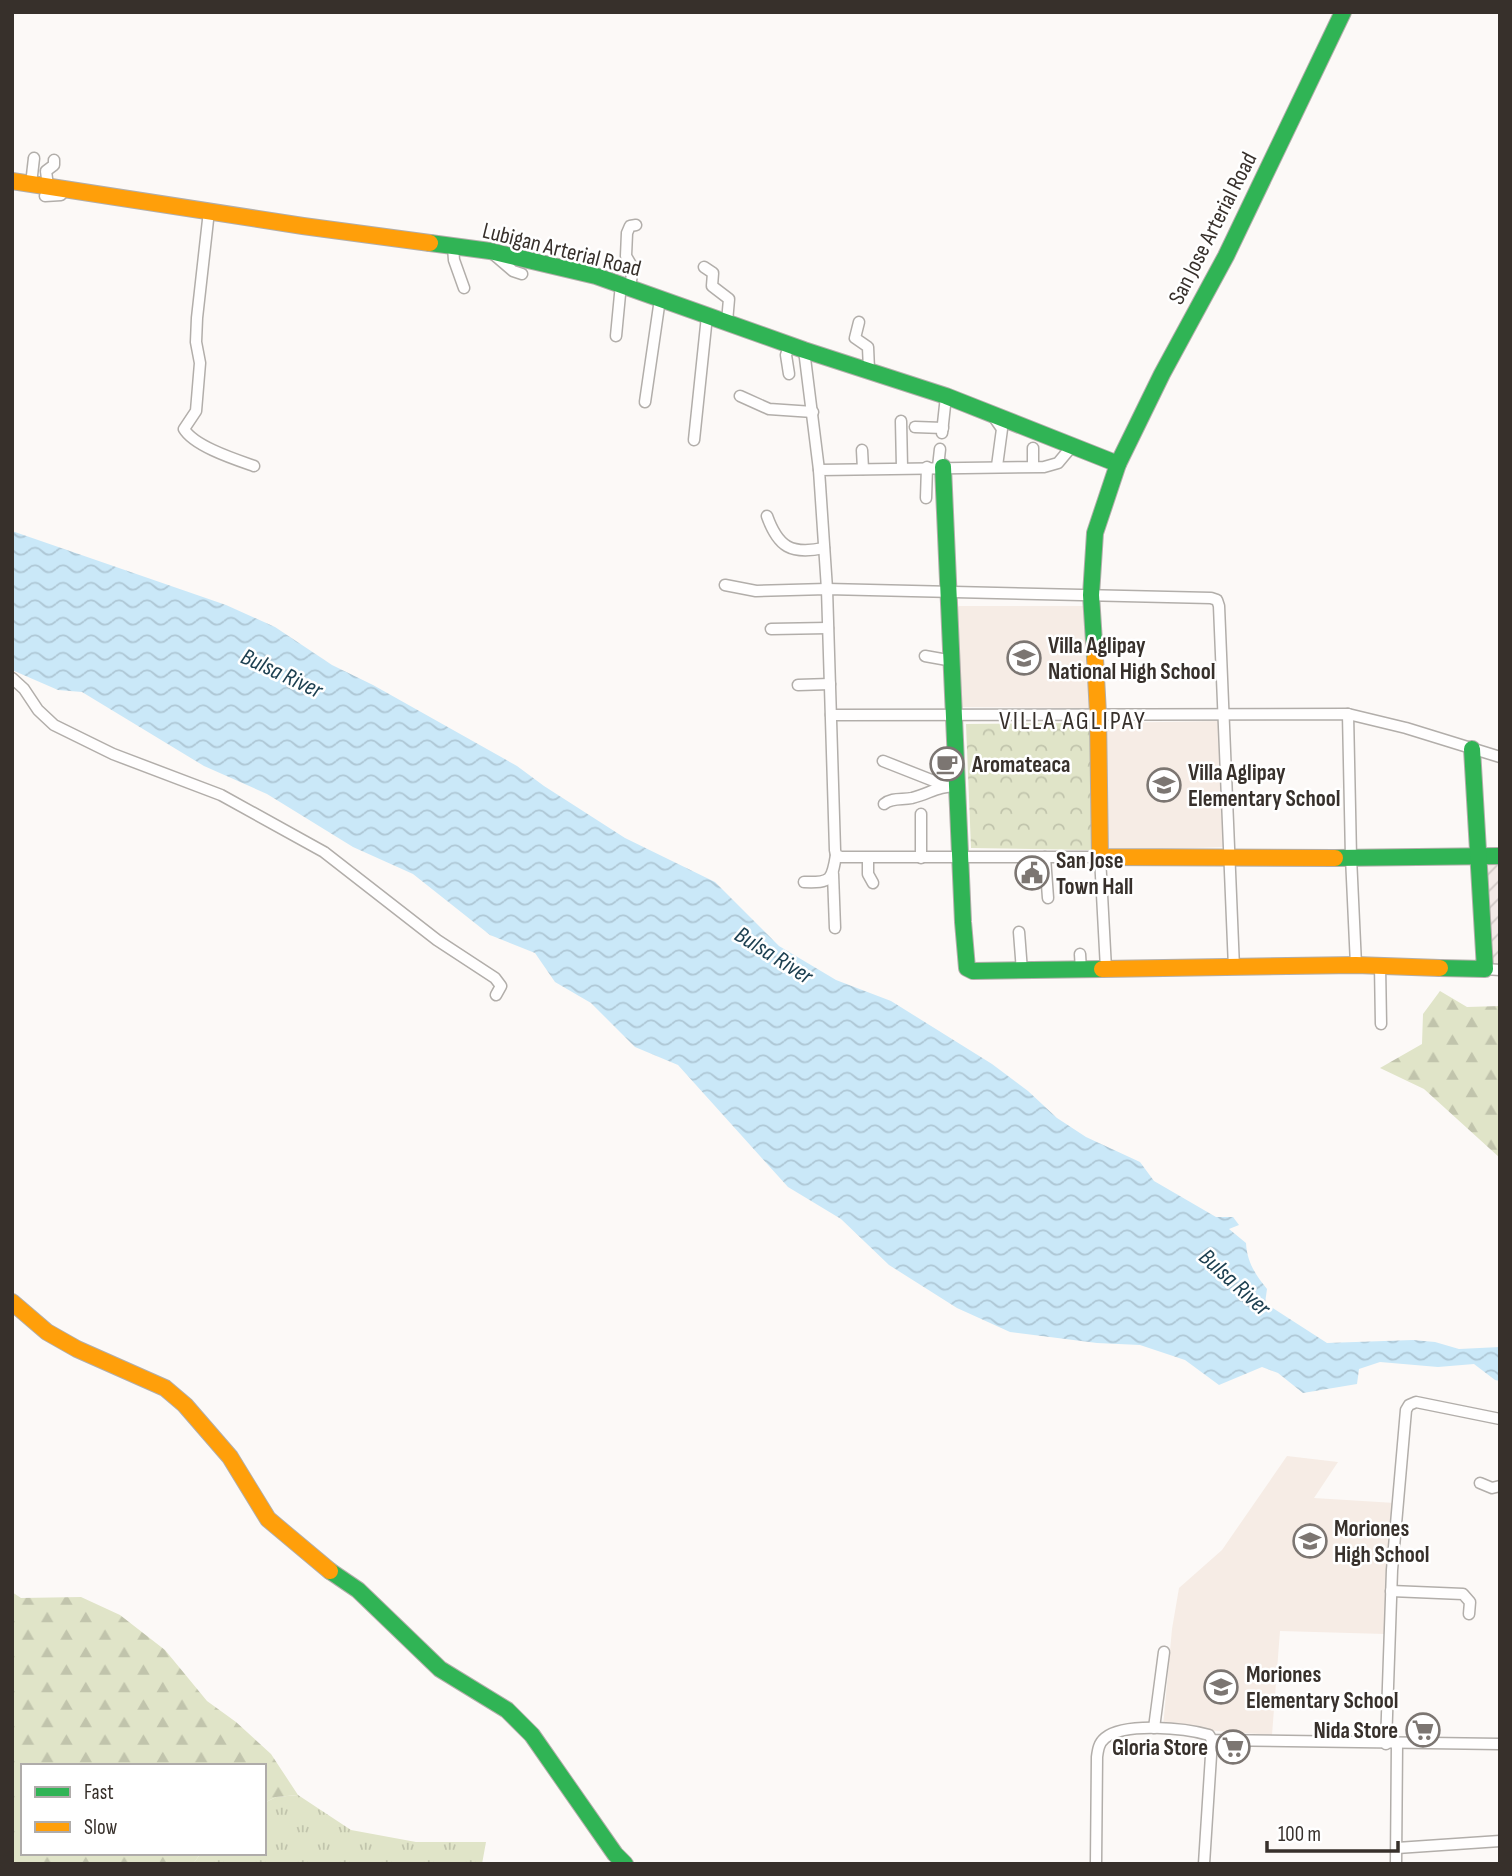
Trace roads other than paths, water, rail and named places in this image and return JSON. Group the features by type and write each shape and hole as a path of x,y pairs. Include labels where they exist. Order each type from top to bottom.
{"main road":[{"name":"San Jose Arterial Road","path":"1100,857 1098,714 1091,595 1095,533 1118,464 1162,374 1226,256 1343,12"},
{"name":"Lubigan Arterial Road","path":"12,181 179,212 209,211 490,251 596,276 946,397 1118,464"},
{"path":"936,467 950,593 955,713 952,786 961,858 967,968 973,971 1022,971 1081,962 1106,970 1356,965 1492,969 1478,856 1472,749"},
{"path":"1100,857 1228,859 1500,856"},
{"path":"12,1302 47,1332 77,1349 165,1388 186,1405 230,1457 268,1519 326,1568 358,1590 388,1617 423,1655 507,1710 532,1735 615,1854 625,1864"}],"street":[{"path":"31,184 34,158"},
{"path":"52,190 46,171 54,165 54,160"},
{"path":"209,211 197,318 196,342 200,363 196,411 184,429 230,458 254,466"},
{"path":"616,336 625,285 633,268 626,256 627,233 630,226 636,225"},
{"path":"453,247 454,260 464,288"},
{"path":"490,251 513,271 522,274"},
{"path":"704,267 713,273 712,286 729,299 727,322"},
{"path":"645,402 660,299"},
{"path":"694,440 707,316"},
{"path":"859,322 855,338 874,351 869,370"},
{"path":"789,373 786,355 797,347 813,412 827,589 836,855 833,874 835,928"},
{"path":"740,396 761,406 781,411 813,412"},
{"path":"915,427 942,431 946,397"},
{"path":"991,414 1002,429 997,466"},
{"path":"901,421 902,467"},
{"path":"819,470 1044,467 1058,463 1073,445"},
{"path":"926,499 940,449"},
{"path":"1032,466 1033,449"},
{"path":"862,450 863,469"},
{"path":"807,485 820,486"},
{"path":"767,516 776,538 782,544 803,551 824,548"},
{"path":"725,585 756,591 827,589 1217,600 1234,968"},
{"path":"771,629 828,628"},
{"path":"925,656 953,661"},
{"path":"12,678 24,689 37,710 54,725 113,754 221,795 324,852 437,940 495,978 500,986 496,995"},
{"path":"798,685 830,684"},
{"path":"1348,714 1356,965"},
{"path":"831,715 1348,714 1406,728 1500,757"},
{"path":"883,761 952,786"},
{"path":"884,804 889,800 916,797 935,788 952,786"},
{"path":"920,814 920,858"},
{"path":"836,855 841,858 1100,857 1106,970"},
{"path":"1045,857 1048,898"},
{"path":"868,858 868,874 873,883"},
{"path":"804,882 824,881 833,874"},
{"path":"1018,932 1022,971"},
{"path":"1380,965 1381,1024"},
{"path":"1396,1864 1391,1744 1391,1591 1406,1410 1416,1402 1500,1419"},
{"path":"1480,1483 1492,1488 1500,1486"},
{"path":"1391,1591 1463,1594 1470,1602 1469,1614"},
{"path":"1154,1728 1164,1652"},
{"path":"1096,1864 1099,1743 1116,1732 1154,1728 1201,1733 1209,1735 1212,1740 1204,1864"},
{"path":"1212,1740 1500,1744"},
{"path":"1397,1848 1500,1842"}],"water":[{"name":"Bulsa River","path":"12,531 226,605 275,627 332,665 517,766 625,838 715,882 779,946 836,980 891,1001 992,1064 1028,1091 1057,1118 1086,1137 1140,1162 1154,1181 1216,1217 1233,1217 1239,1225 1229,1229 1246,1243 1252,1268 1267,1289 1265,1303 1327,1343 1413,1340 1435,1342 1459,1349 1500,1347 1500,1381 1474,1364 1438,1367 1380,1362 1359,1369 1357,1384 1303,1393 1278,1373 1262,1367 1219,1385 1185,1360 1140,1345 1097,1343 1010,1332 957,1308 889,1265 841,1219 788,1187 678,1065 635,1047 591,1003 555,982 535,953 490,935 413,874 353,847 267,794 204,766 82,692 58,690 12,670"}],"place":[{"name":"Villa Aglipay National High School","path":"1024,658"},
{"name":"Aromateaca","path":"947,764"},
{"name":"Villa Aglipay Elementary School","path":"1164,785"},
{"name":"San Jose Town Hall","path":"1032,873"},
{"name":"Moriones High School","path":"1310,1541"},
{"name":"Moriones Elementary School","path":"1221,1687"},
{"name":"Nida Store","path":"1423,1730"},
{"name":"Gloria Store","path":"1233,1747"}],"district":[{"name":"VILLA AGLIPAY","path":"1073,720"}]}
